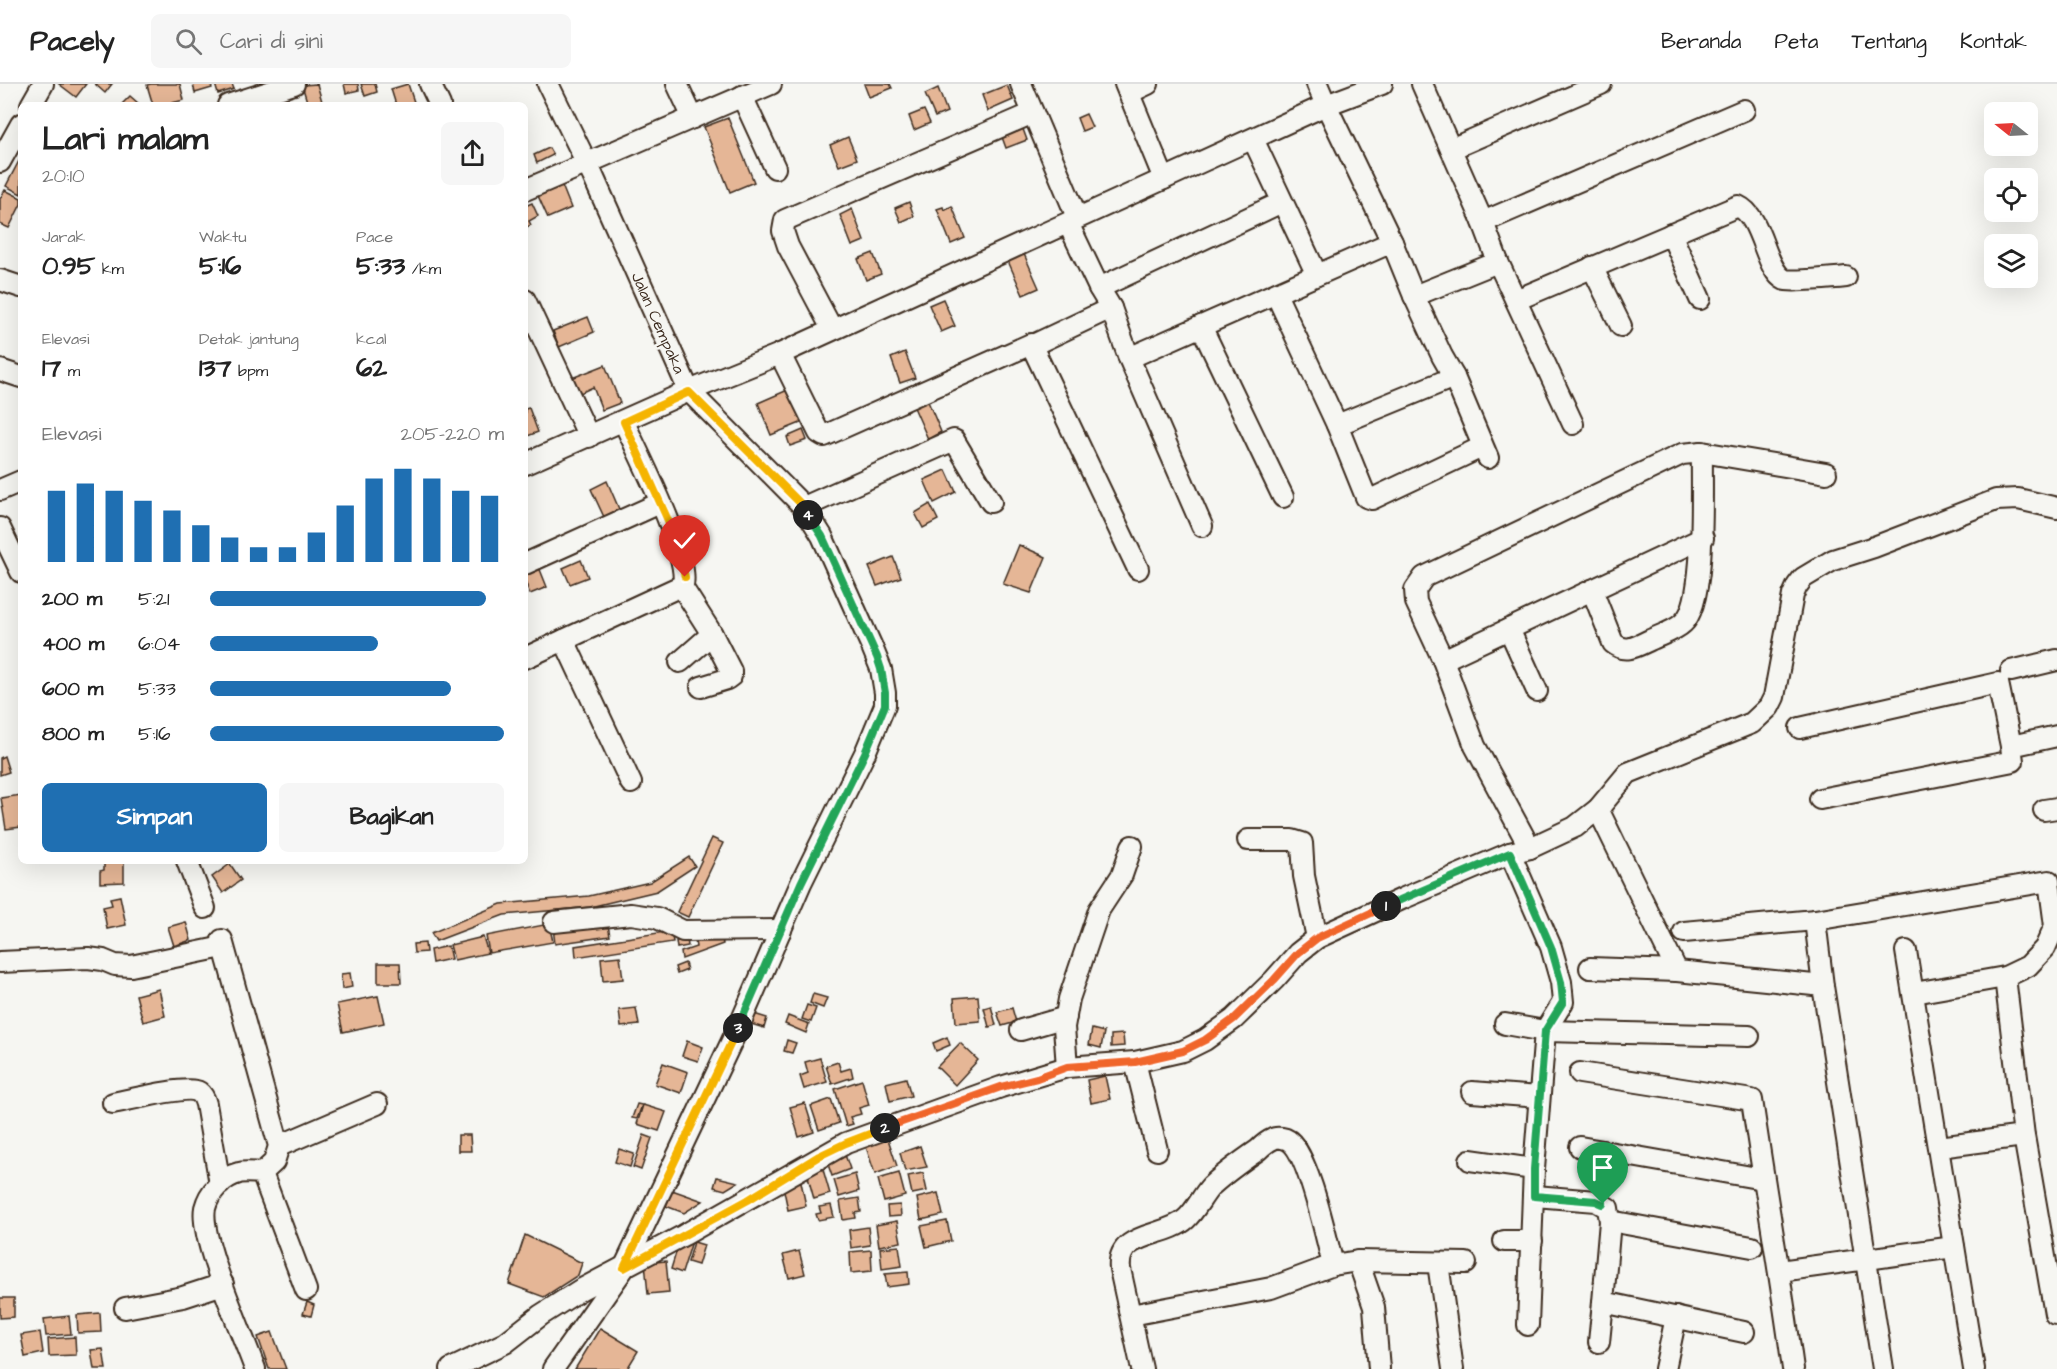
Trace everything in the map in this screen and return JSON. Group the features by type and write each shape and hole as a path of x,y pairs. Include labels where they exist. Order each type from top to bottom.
{"street":[{"path":"34,102 43,84"},
{"path":"237,102 294,84"},
{"path":"430,84 439,102"},
{"name":"Jalan Cempaka","path":"548,84 587,164 689,392 804,507 822,536 877,657 884,685 885,705 865,753 801,883 740,1024 624,1268 553,1369"},
{"path":"677,84 693,118"},
{"path":"528,189 771,84"},
{"path":"1021,84 1099,288 1111,309 1129,358 1202,526"},
{"path":"1148,84 1127,88 1164,178"},
{"path":"1276,294 1368,498 1372,499 1485,452 1454,377 1442,356 1392,242 1317,84"},
{"path":"528,463 780,354 1326,105 1382,84"},
{"path":"1422,84 1483,222 1498,262 1574,424"},
{"path":"1451,149 1601,84"},
{"path":"742,96 775,168"},
{"path":"1483,222 1744,110"},
{"path":"832,329 788,246 783,231 785,220 1033,113"},
{"path":"0,162 18,129"},
{"path":"1253,139 1317,275"},
{"path":"1099,288 1282,202"},
{"path":"1516,300 1740,207 1756,226 1777,273 1785,280 1792,282 1846,277"},
{"path":"1671,234 1700,299"},
{"path":"1129,358 1392,242"},
{"path":"1414,296 1498,262"},
{"path":"1593,267 1621,326"},
{"path":"0,280 18,285"},
{"path":"528,306 589,437"},
{"path":"780,354 819,433 824,436 1111,309"},
{"path":"1201,326 1283,497"},
{"path":"1033,345 1138,569"},
{"path":"0,370 18,376"},
{"path":"1337,425 1454,377"},
{"path":"528,657 682,587 685,577 675,536 624,422"},
{"path":"804,507 954,440 991,502"},
{"path":"1592,590 1613,643 1617,647 1630,649 1683,624 1691,610 1699,576 1703,538 1702,453"},
{"path":"1530,848 1475,746 1443,660 1416,602 1415,590 1424,577 1682,454 1702,453 1826,473"},
{"path":"0,490 18,482"},
{"path":"451,1369 505,1343 541,1315 580,1290 624,1268 846,1143 1001,1087 1037,1078 1067,1067 1135,1062 1183,1051 1205,1040 1234,1019 1298,953 1317,938 1335,928 1510,853 1530,848 1575,827 1598,809 1628,773 1752,723 1769,707 1778,684 1793,595 1803,578 1833,560 1874,547 1996,500 2018,499 2057,508"},
{"path":"528,563 660,503"},
{"path":"0,528 18,565"},
{"path":"1443,660 1703,538"},
{"path":"682,587 712,634 731,671 731,676 727,679 701,687"},
{"path":"1509,629 1537,691"},
{"path":"680,662 712,634"},
{"path":"564,640 631,783"},
{"path":"2011,671 2057,660"},
{"path":"1800,728 1998,683 2013,761 1820,799"},
{"path":"2011,746 2057,736"},
{"path":"1598,809 1677,971"},
{"path":"1248,840 1292,840 1302,843 1304,876 1317,938"},
{"path":"1067,1067 1064,1038 1069,999 1096,918 1105,898 1122,875 1132,846"},
{"path":"1510,853 1551,947 1561,982 1563,1002 1545,1031 1534,1169 1528,1325"},
{"path":"188,864 205,908"},
{"path":"1684,932 1815,920 2049,881 2055,926 2045,948 2028,966 2005,977 1914,993"},
{"path":"554,922 631,914 657,918 683,931 781,930"},
{"path":"1815,920 1823,986 1883,1369"},
{"path":"0,962 88,958 115,965 131,966 222,944 279,1146 273,1162 262,1173 239,1173 220,1184 212,1191 205,1210 209,1244 255,1369"},
{"path":"1906,951 1974,1369"},
{"path":"1590,968 1677,971 1823,986"},
{"path":"2005,977 2024,1136 2055,1314 2057,1314"},
{"path":"1021,1030 1066,1017"},
{"path":"1505,1024 1545,1031 1749,1036"},
{"path":"1135,1062 1157,1150"},
{"path":"1580,1073 1752,1100 1763,1179 1780,1271 1793,1369"},
{"path":"113,1103 186,1089 199,1092 206,1104 220,1184"},
{"path":"1472,1092 1539,1097"},
{"path":"279,1146 377,1104"},
{"path":"1939,1147 2024,1136"},
{"path":"1142,1369 1120,1269 1119,1260 1122,1251 1129,1243 1179,1224 1187,1218 1210,1188 1273,1138 1284,1138 1291,1142 1302,1157 1333,1265"},
{"path":"1580,1147 1763,1179"},
{"path":"1470,1161 1534,1169"},
{"path":"262,1173 306,1290"},
{"path":"1534,1196 1596,1201 1607,1207 1610,1221 1599,1342"},
{"path":"1610,1221 1752,1247"},
{"path":"1504,1241 1532,1241"},
{"path":"1780,1271 1954,1247"},
{"path":"1358,1260 1374,1307 1379,1369"},
{"path":"1131,1316 1271,1288 1333,1265 1358,1260 1466,1263"},
{"path":"1438,1263 1453,1369"},
{"path":"125,1308 183,1297 223,1284"},
{"path":"1603,1302 1744,1332"},
{"path":"1665,1369 1676,1317"}],"building":[{"path":"59,84 86,84 76,97"},
{"path":"95,84 112,84 105,93"},
{"path":"180,84 184,100 152,102 147,85"},
{"path":"193,84 211,84 212,88 195,93"},
{"path":"215,84 232,84 234,89 218,94"},
{"path":"317,84 322,102 307,102 302,85"},
{"path":"344,84 358,84 359,90 346,93"},
{"path":"361,84 375,84 377,92 365,96"},
{"path":"408,84 414,102 395,102 391,89"},
{"path":"864,84 890,84 892,88 869,97"},
{"path":"1007,85 1013,100 988,111 982,95"},
{"path":"938,88 947,112 935,117 925,94"},
{"path":"279,93 281,102 257,102"},
{"path":"130,96 137,102 124,102"},
{"path":"924,110 930,123 914,130 909,116"},
{"path":"1086,114 1092,127 1082,131 1077,118"},
{"path":"728,118 754,182 730,192 704,127"},
{"path":"1020,121 1027,140 1006,148 999,129"},
{"path":"848,137 857,159 839,166 830,145"},
{"path":"549,148 553,155 537,163 534,155"},
{"path":"18,163 18,192 6,186"},
{"path":"559,178 571,208 548,218 535,189"},
{"path":"5,190 18,196 18,210 9,228 0,224 0,199"},
{"path":"909,202 914,216 901,222 895,208"},
{"path":"532,203 538,216 529,221 531,225 528,226 528,205"},
{"path":"952,206 965,238 951,244 937,209 943,207 944,210"},
{"path":"852,209 864,241 852,246 840,215"},
{"path":"873,253 881,274 866,280 858,259"},
{"path":"1024,254 1039,288 1023,295 1008,261"},
{"path":"943,299 955,326 941,332 929,305"},
{"path":"588,317 594,332 559,347 553,331"},
{"path":"905,352 915,378 900,383 891,358"},
{"path":"605,365 620,403 602,410 593,387 578,394 572,378"},
{"path":"790,389 803,422 771,435 758,403"},
{"path":"927,399 941,432 928,439 913,405"},
{"path":"528,408 538,432 528,436"},
{"path":"803,430 807,440 790,446 787,437"},
{"path":"946,470 956,492 934,503 924,480"},
{"path":"607,481 619,509 604,517 591,489"},
{"path":"930,504 938,520 923,528 915,513"},
{"path":"1019,545 1046,557 1031,593 1003,584"},
{"path":"893,557 901,577 877,586 869,567"},
{"path":"581,560 588,577 570,584 563,568"},
{"path":"539,567 547,587 530,594 528,572"},
{"path":"4,756 9,772 0,775 0,758"},
{"path":"18,795 18,827 6,829 1,798"},
{"path":"712,838 723,843 688,917 677,912"},
{"path":"689,857 695,866 657,891 590,907 504,915 436,941 431,933 501,904 589,896 650,882"},
{"path":"104,864 124,864 124,882 100,883 100,871 104,870"},
{"path":"230,864 241,880 223,893 212,877"},
{"path":"120,896 126,925 107,929 103,907 112,905 110,898"},
{"path":"607,919 610,936 555,944 553,927"},
{"path":"186,922 191,940 174,946 168,927"},
{"path":"549,924 553,942 489,953 486,936"},
{"path":"671,931 673,942 576,957 575,946"},
{"path":"721,933 723,944 682,959 681,952 696,947 694,935"},
{"path":"483,937 488,953 454,960 450,945"},
{"path":"687,939 688,946 677,948 676,941"},
{"path":"425,943 426,952 414,953 413,944"},
{"path":"448,946 451,959 432,963 430,950"},
{"path":"620,956 623,979 603,981 601,958"},
{"path":"378,963 400,963 401,983 378,983"},
{"path":"685,963 687,970 677,974 675,967"},
{"path":"350,973 352,987 342,989 341,974"},
{"path":"159,989 165,1016 143,1022 136,995"},
{"path":"813,994 827,998 823,1008 810,1003"},
{"path":"378,996 384,1023 343,1032 337,1004"},
{"path":"978,996 980,1021 956,1023 954,998"},
{"path":"807,1005 816,1008 811,1022 802,1019"},
{"path":"991,1006 996,1025 989,1027 984,1008"},
{"path":"636,1008 639,1025 621,1027 619,1010"},
{"path":"1012,1008 1016,1022 1002,1026 997,1012"},
{"path":"754,1014 767,1018 764,1028 751,1024"},
{"path":"788,1016 809,1024 806,1033 785,1024"},
{"path":"1092,1029 1104,1032 1101,1048 1089,1045"},
{"path":"1123,1034 1124,1046 1111,1047 1111,1035"},
{"path":"947,1037 950,1045 936,1051 933,1043"},
{"path":"787,1040 796,1043 792,1053 784,1051"},
{"path":"687,1041 703,1047 698,1061 682,1056"},
{"path":"960,1043 978,1060 955,1085 937,1067"},
{"path":"820,1058 827,1082 804,1089 800,1076 808,1073 805,1062"},
{"path":"838,1062 841,1071 851,1068 853,1077 832,1084 826,1066"},
{"path":"663,1063 688,1072 681,1093 655,1084"},
{"path":"1105,1076 1110,1099 1091,1103 1087,1080"},
{"path":"906,1078 911,1096 890,1101 886,1083"},
{"path":"862,1080 869,1105 859,1108 861,1114 850,1117 853,1124 846,1126 835,1089"},
{"path":"831,1099 839,1123 819,1130 811,1106"},
{"path":"805,1103 814,1132 799,1137 790,1107"},
{"path":"637,1104 642,1105 637,1119 632,1118"},
{"path":"643,1105 666,1112 659,1131 637,1124"},
{"path":"885,1130 897,1166 875,1174 863,1138"},
{"path":"458,1135 470,1135 471,1151 458,1151"},
{"path":"644,1135 652,1138 641,1170 633,1167"},
{"path":"920,1146 927,1167 905,1171 900,1153"},
{"path":"619,1149 634,1154 630,1167 615,1162"},
{"path":"843,1149 850,1169 832,1176 825,1156"},
{"path":"822,1166 830,1194 814,1199 806,1170"},
{"path":"899,1173 905,1196 884,1202 878,1179"},
{"path":"923,1173 927,1191 912,1194 908,1176"},
{"path":"855,1174 859,1191 839,1197 834,1180"},
{"path":"717,1177 738,1182 725,1190 714,1187"},
{"path":"800,1177 806,1206 788,1210 782,1181"},
{"path":"672,1190 703,1201 684,1213 666,1206"},
{"path":"938,1193 943,1215 921,1220 917,1198"},
{"path":"859,1198 861,1212 855,1213 856,1218 843,1220 840,1201"},
{"path":"831,1205 834,1217 818,1220 816,1214 821,1213 819,1207"},
{"path":"900,1205 901,1216 888,1217 887,1206"},
{"path":"897,1221 901,1242 879,1246 876,1225"},
{"path":"947,1221 951,1241 926,1247 921,1226"},
{"path":"868,1227 870,1245 851,1248 849,1230"},
{"path":"525,1235 582,1263 578,1275 544,1297 509,1284"},
{"path":"694,1235 682,1273 671,1269 679,1243"},
{"path":"694,1242 704,1245 698,1265 688,1262"},
{"path":"899,1246 902,1266 882,1269 880,1248"},
{"path":"871,1250 872,1271 851,1273 850,1252"},
{"path":"799,1251 805,1274 789,1278 783,1255"},
{"path":"666,1261 669,1292 648,1294 645,1263"},
{"path":"908,1272 909,1284 887,1287 885,1274"},
{"path":"0,1298 14,1298 14,1317 0,1318"},
{"path":"307,1302 314,1305 311,1316 303,1314"},
{"path":"100,1313 101,1332 78,1333 77,1315"},
{"path":"69,1316 71,1334 46,1336 44,1319"},
{"path":"600,1328 638,1351 627,1369 575,1369"},
{"path":"40,1332 43,1353 25,1357 21,1335"},
{"path":"272,1332 286,1369 269,1369 258,1337"},
{"path":"75,1337 76,1355 49,1356 48,1339"},
{"path":"103,1349 106,1369 94,1369 91,1350"}],"route":[{"path":"685,577 675,536 624,422 689,392 804,507 822,536 877,657 885,693 885,705 865,753 801,883 740,1024 624,1268 748,1200 819,1156 846,1143 1001,1087 1037,1078 1067,1067 1135,1062 1183,1051 1205,1040 1234,1019 1298,953 1317,938 1335,928 1510,853 1551,947 1561,982 1563,1002 1545,1031 1534,1196 1596,1201 1603,1204"}]}
